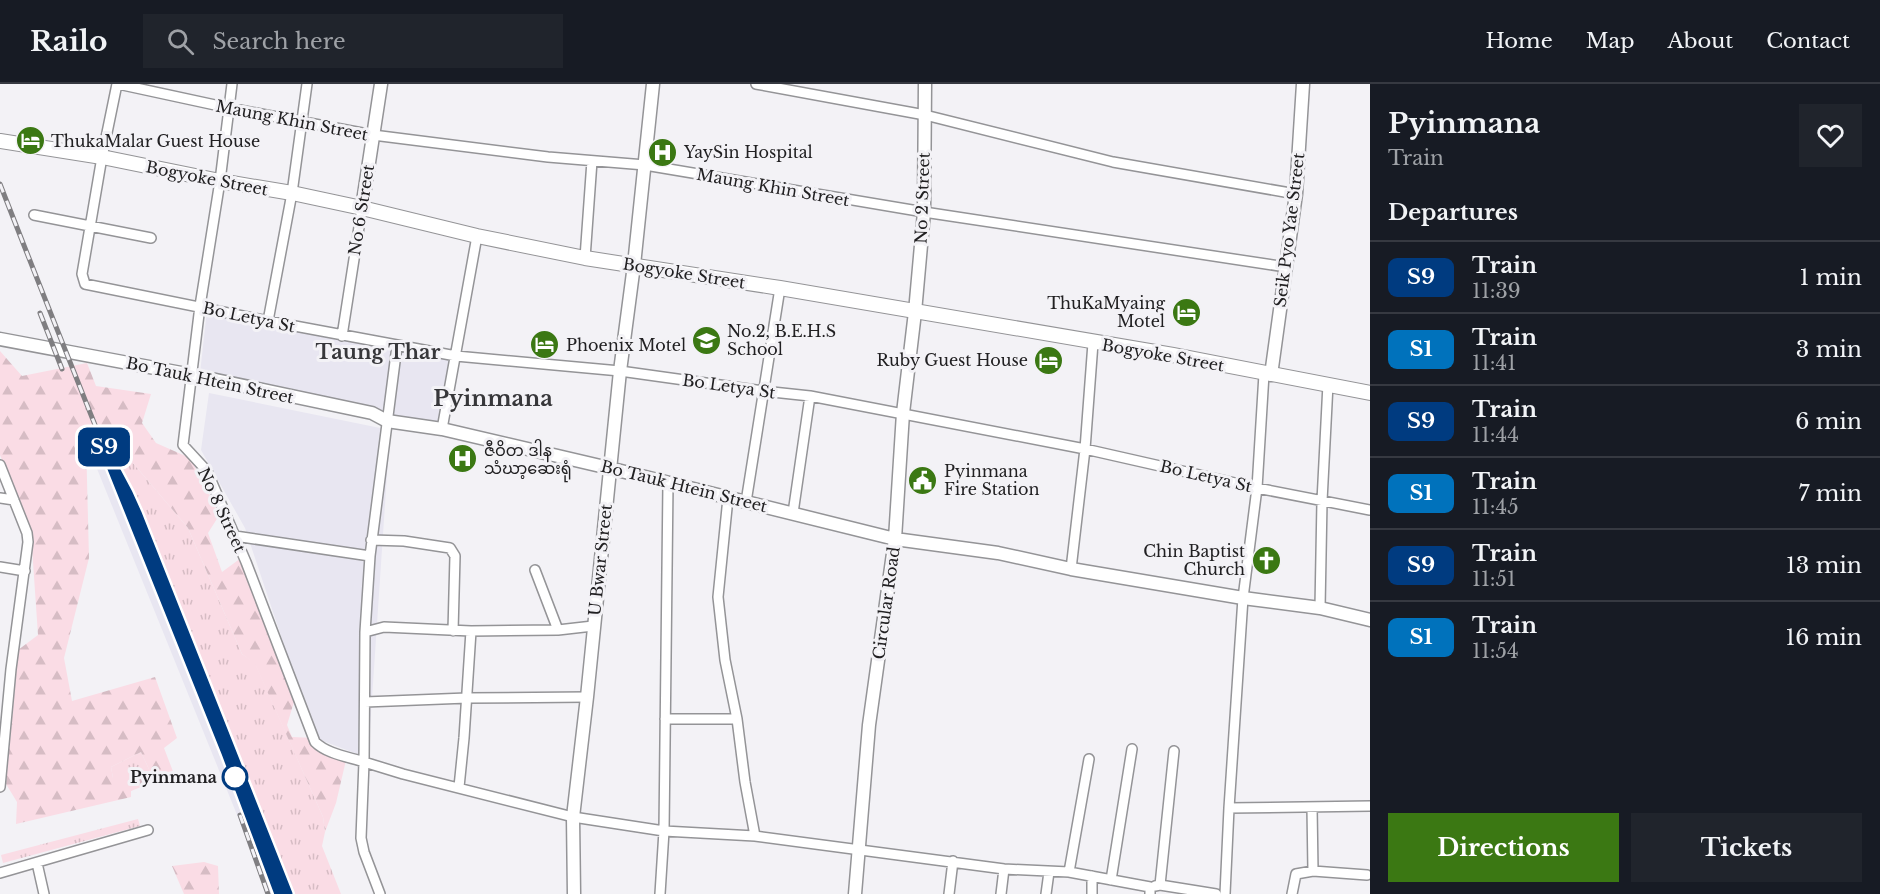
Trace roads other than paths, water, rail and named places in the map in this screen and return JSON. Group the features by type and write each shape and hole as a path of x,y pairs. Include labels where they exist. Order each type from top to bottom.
{"main road":[{"name":"Bogyoke Street","path":"0,140 220,182 292,193 477,236 585,258 780,288 1173,355 1370,393"}],"street":[{"name":"Maung Khin Street","path":"117,84 301,123 373,135 645,165 924,212 1286,267"},
{"path":"91,226 117,84"},
{"name":"No 8 Street","path":"232,84 220,182 200,306 183,445 207,471 235,536 311,734 320,747 403,774 573,817 664,831 755,836 1004,869 1069,872 1111,880 1150,891"},
{"path":"268,321 292,193 307,84"},
{"name":"No 6 Street","path":"342,336 381,84"},
{"name":"U Bwar Street","path":"574,894 573,817 609,468 653,84"},
{"path":"756,84 925,116 1113,162 1296,194"},
{"name":"No 2 Street","path":"915,312 924,212 925,84"},
{"name":"Seik Pyo Yae Street","path":"1267,374 1296,194 1303,84"},
{"path":"585,258 592,160"},
{"path":"34,215 151,238"},
{"name":"Bo Letya St","path":"91,226 84,279 200,306 342,336 456,356 620,370 810,396 1085,449 1257,488 1370,510"},
{"path":"442,429 477,236"},
{"path":"746,502 780,288"},
{"name":"Circular Road","path":"855,894 870,725 895,539 903,413 915,312"},
{"name":"Bo Tauk Htein Street","path":"0,339 192,375 372,413 387,421 442,429 895,539 998,553 1071,569 1244,598 1320,608 1370,620"},
{"path":"1071,569 1085,449 1093,343"},
{"path":"380,894 361,838 365,632 371,540 397,346"},
{"path":"1225,894 1244,598 1267,374"},
{"path":"1320,608 1322,501 1328,384"},
{"path":"793,513 810,396"},
{"path":"0,465 27,533 28,542 11,669 0,787"},
{"path":"660,894 664,831 668,483"},
{"path":"0,498 14,500"},
{"path":"728,498 718,597 725,660 737,719 755,836"},
{"path":"235,536 370,556"},
{"path":"371,540 404,541 450,548 453,551 455,556 453,631"},
{"path":"0,567 25,571"},
{"path":"535,570 558,630"},
{"path":"365,632 384,627 471,631 558,630 593,626"},
{"path":"459,788 471,631"},
{"path":"0,666 11,669"},
{"path":"365,702 587,697"},
{"path":"665,719 737,719"},
{"path":"1111,880 1132,749"},
{"path":"1160,885 1174,750"},
{"path":"1069,872 1089,759"},
{"path":"1229,808 1370,806"},
{"path":"1312,807 1313,872"},
{"path":"0,873 148,830"},
{"path":"949,894 953,861"},
{"path":"37,863 44,894"},
{"path":"1001,894 1004,869"},
{"path":"1046,894 1049,872"},
{"path":"1292,894 1296,874 1313,872 1367,875"},
{"path":"1092,876 1092,894"},
{"path":"1150,891 1160,885 1216,894"}],"railway":[{"path":"0,184 279,894"},
{"path":"40,313 62,369"},
{"path":"240,815 268,894"}],"train":[{"name":"S9","path":"279,894 226,753 103,446 137,513 288,894"}],"place":[{"name":"ThukaMalar Guest House","path":"30,141"},
{"name":"YaySin Hospital","path":"663,152"},
{"name":"ThuKaMyaing Motel","path":"1186,312"},
{"name":"No.2, B.E.H.S School","path":"706,340"},
{"name":"Phoenix Motel","path":"545,345"},
{"name":"Ruby Guest House","path":"1049,360"},
{"name":"ဇီဝိတ ဒါန သံဃာ့ဆေးရုံ","path":"463,459"},
{"name":"Pyinmana Fire Station","path":"923,480"},
{"name":"Chin Baptist Church","path":"1266,560"},
{"name":"Pyinmana","path":"235,777"}],"district":[{"name":"Taung Thar","path":"378,352"},
{"name":"Pyinmana","path":"493,398"}]}
